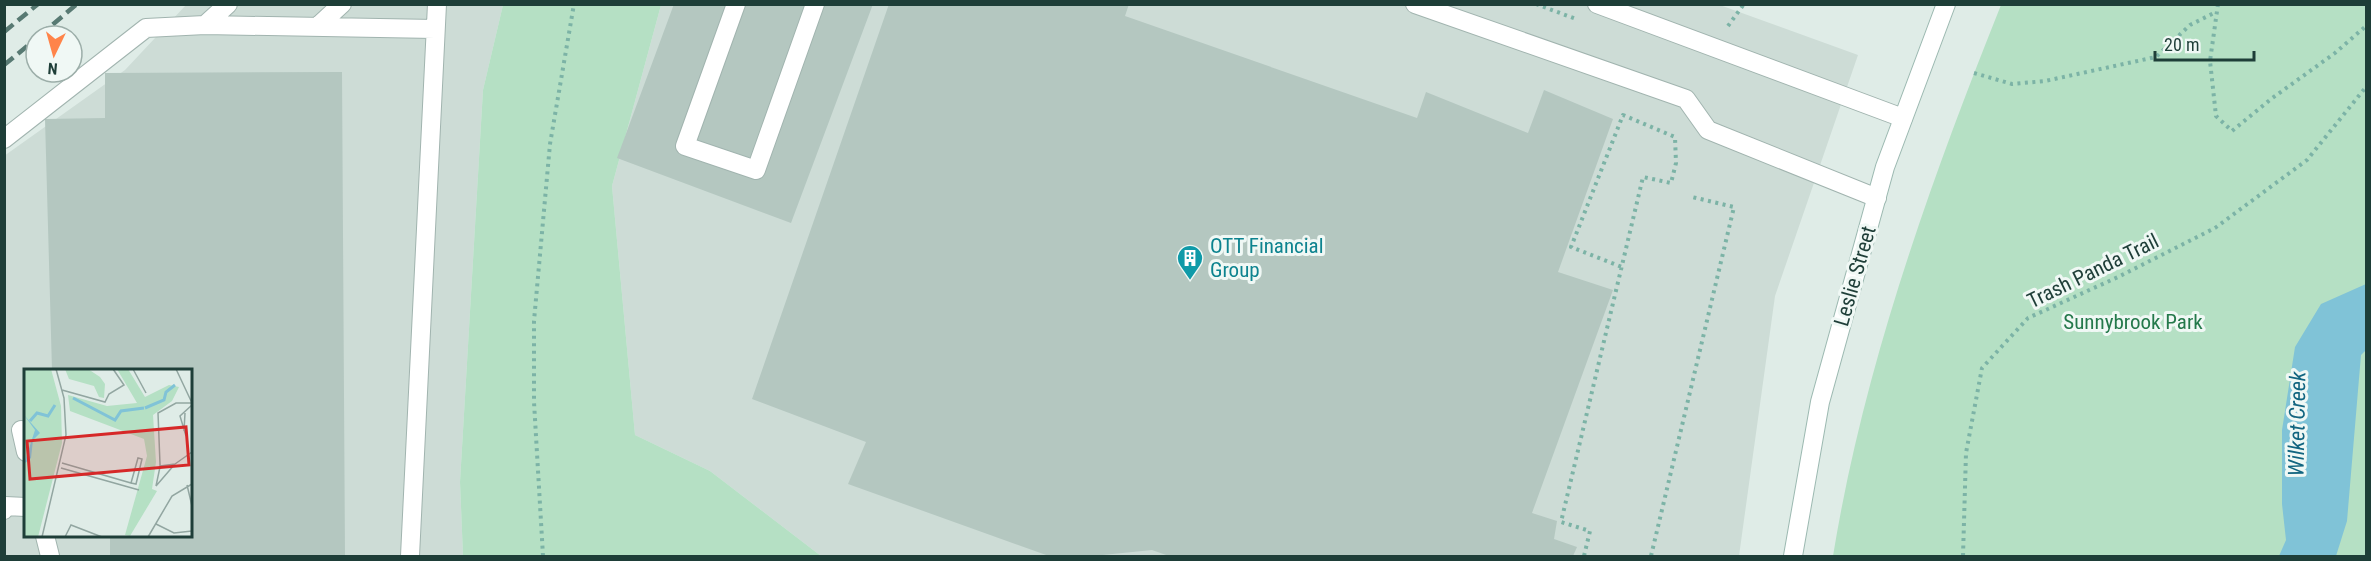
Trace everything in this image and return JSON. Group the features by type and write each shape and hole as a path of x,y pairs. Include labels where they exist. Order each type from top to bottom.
{"main road":[{"path":"205,25 228,4"},
{"path":"317,27 342,4"},
{"path":"410,556 438,4"},
{"path":"736,4 685,146 756,170 815,4"},
{"path":"1415,4 1686,99 1708,129 1876,198"},
{"path":"1598,4 1903,118"},
{"name":"Leslie Street","path":"1793,556 1820,402 1876,198 1885,167 1946,4"},
{"path":"4,139 146,28 205,25 435,29"},
{"path":"21,430 24,443"},
{"path":"4,510 5,506 24,507"},
{"path":"45,537 50,556"}],"path":[{"path":"543,556 534,402 534,321 550,144 574,4"},
{"path":"2218,4 2210,61 2216,116 2232,131 2271,99 2335,54 2367,26"},
{"path":"1974,73 2012,84 2045,81 2156,57 2190,25 2217,12"},
{"name":"Trash Panda Trail","path":"1963,556 1966,453 1982,368 2028,318 2118,277 2224,221 2307,160 2367,87"},
{"path":"1584,556 1590,531 1561,522 1644,177 1671,183 1676,163 1675,137 1623,115 1571,247 1622,267"},
{"path":"1651,556 1734,207 1692,197"}],"shaded area":[{"path":"1717,4 1858,55 1775,296 1739,556 821,556 710,471 635,435 612,186 661,5"},
{"path":"186,5 503,5 483,90 460,482 463,556 5,556 4,156 125,70"}],"green space":[{"path":"503,5 661,5 612,186 635,435 710,471 821,556 463,556 460,482 483,90"},
{"name":"Sunnybrook Park","path":"2001,5 2366,5 2366,556 1833,556 1862,415 1902,276 1949,139"}],"water":[{"name":"Wilket Creek","path":"2366,284 2366,350 2361,355 2347,521 2336,556 2279,556 2286,540 2282,504 2282,430 2295,347 2321,304"}],"building":[{"path":"674,4 873,4 791,223 617,158"},
{"name":"OTT Financial Group","path":"889,4 1129,4 1125,16 1417,118 1426,92 1528,133 1544,90 1613,119 1558,272 1613,290 1532,513 1557,521 1554,539 1577,547 1573,556 1169,556 1152,550 1093,556 1049,556 848,484 866,442 752,399"},
{"path":"342,72 345,556 110,556 110,537 192,537 192,369 52,369 45,119 105,118 105,73"}],"railway":[{"path":"4,32 38,4"},
{"path":"53,24 77,4"},
{"path":"4,65 24,49"}],"place":[{"name":"OTT Financial Group","path":"1190,281"}]}
